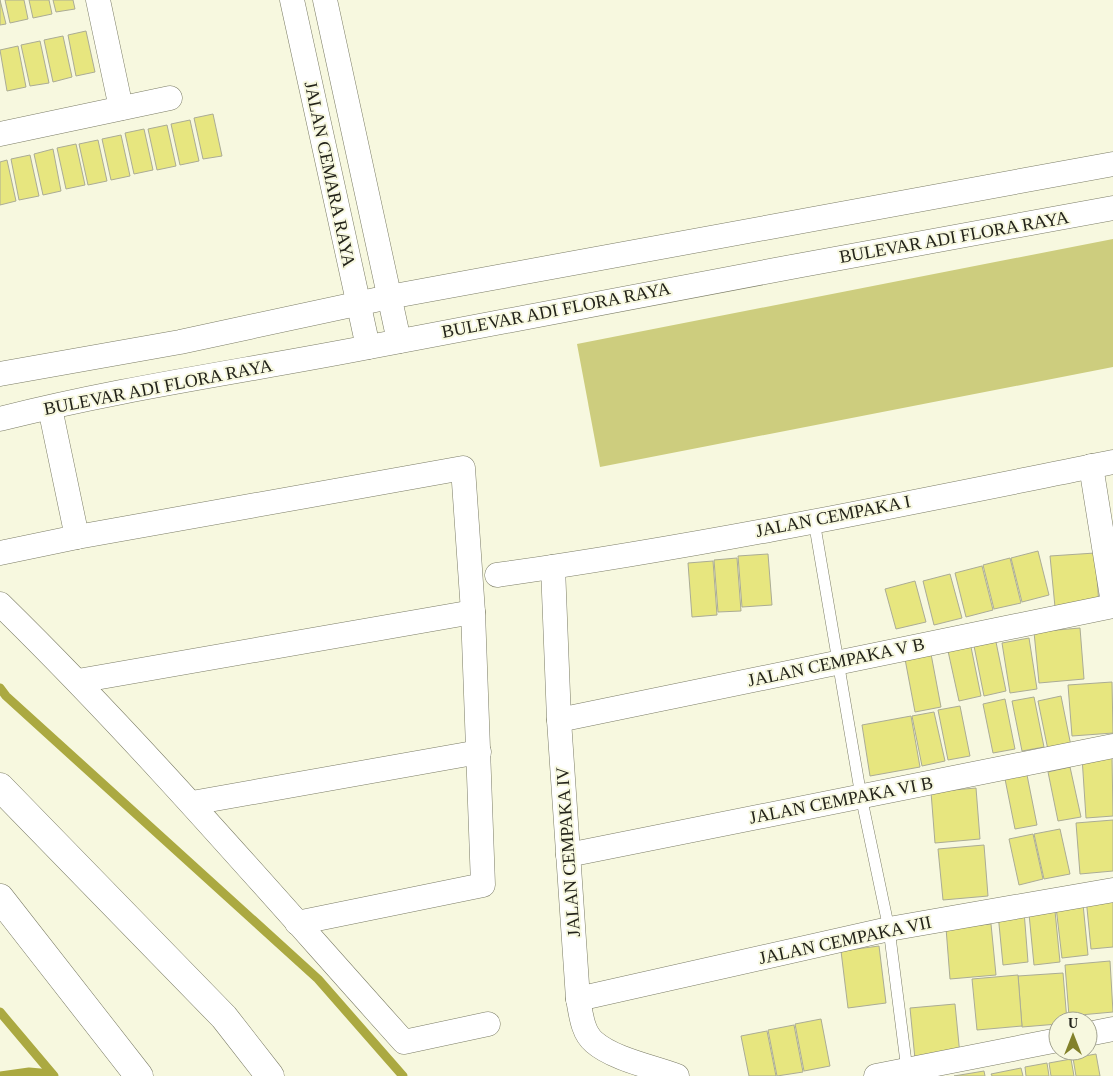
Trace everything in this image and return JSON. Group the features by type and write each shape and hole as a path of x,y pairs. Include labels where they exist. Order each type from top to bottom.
{"highway":[{"path":"0,787 224,1016 270,1076"},
{"path":"0,898 139,1076"}],"street":[{"path":"98,0 121,108"},
{"name":"JALAN CEMARA RAYA","path":"292,0 368,347"},
{"name":"JALAN CEMARA RAYA","path":"325,0 399,341"},
{"path":"0,134 170,98"},
{"path":"0,374 180,342 389,297 1113,164"},
{"name":"BULEVAR ADI FLORA RAYA","path":"0,419 124,391 368,347 677,286 1113,208"},
{"path":"50,408 77,537"},
{"path":"1102,464 1113,604"},
{"name":"JALAN CEMPAKA I","path":"497,575 553,567 814,521 1102,464"},
{"path":"0,553 77,537 463,468 473,612 482,885 297,923"},
{"name":"JALAN CEMPAKA IV","path":"553,567 559,720 578,999 582,1023 593,1042 613,1054 677,1076"},
{"path":"0,604 78,681 192,803 404,1042 488,1024"},
{"name":"JALAN CEMPAKA V B","path":"559,720 1113,604"},
{"path":"78,681 473,612"},
{"name":"JALAN CEMPAKA VI B","path":"568,855 1113,746"},
{"path":"192,803 479,752"},
{"name":"JALAN CEMPAKA VII","path":"578,999 889,929 1113,890"},
{"path":"1098,1032 1113,1029"},
{"path":"876,1076 1048,1042"}],"lane":[{"path":"814,521 861,796 889,929 907,1070"}],"shaded area":[{"path":"1113,239 1113,367 600,467 577,344"}],"building":[{"path":"0,0 6,24 0,25"},
{"path":"5,0 24,0 28,19 10,23"},
{"path":"29,0 49,0 52,14 33,18"},
{"path":"53,0 73,0 75,9 56,12"},
{"path":"86,31 95,72 76,76 68,35"},
{"path":"63,36 72,77 53,82 44,40"},
{"path":"40,41 49,83 30,86 21,45"},
{"path":"18,46 26,87 7,91 0,50"},
{"path":"213,114 222,156 203,159 194,118"},
{"path":"190,120 199,161 180,165 171,124"},
{"path":"167,125 176,166 157,170 148,129"},
{"path":"144,129 153,170 134,174 125,133"},
{"path":"121,135 130,176 111,180 102,139"},
{"path":"98,140 107,181 88,185 79,144"},
{"path":"76,144 85,185 66,189 57,148"},
{"path":"53,149 61,191 43,195 34,154"},
{"path":"30,155 39,196 19,200 11,159"},
{"path":"7,160 16,201 0,205 0,162"},
{"path":"1038,551 1049,595 1022,602 1011,558"},
{"path":"1095,553 1099,604 1055,607 1050,556"},
{"path":"768,554 772,605 742,607 738,556"},
{"path":"737,558 741,611 718,612 714,560"},
{"path":"1010,558 1021,603 994,609 983,565"},
{"path":"713,561 717,615 692,617 688,563"},
{"path":"982,566 993,610 966,617 955,573"},
{"path":"950,574 962,618 934,625 923,581"},
{"path":"915,581 926,622 896,629 885,589"},
{"path":"1080,628 1084,679 1039,683 1034,632"},
{"path":"1029,638 1037,689 1010,693 1002,643"},
{"path":"996,642 1006,691 984,696 974,646"},
{"path":"971,647 981,696 959,701 948,651"},
{"path":"931,654 941,707 915,712 905,659"},
{"path":"1112,682 1113,733 1072,736 1068,685"},
{"path":"1061,696 1071,746 1048,750 1038,701"},
{"path":"1034,697 1044,747 1022,751 1012,701"},
{"path":"1005,699 1015,749 993,753 983,704"},
{"path":"960,706 970,756 948,760 938,710"},
{"path":"934,712 945,761 922,766 912,716"},
{"path":"911,716 920,767 870,776 862,725"},
{"path":"1112,756 1113,816 1086,818 1082,757"},
{"path":"1070,767 1081,817 1058,821 1048,772"},
{"path":"1027,775 1037,825 1015,829 1005,779"},
{"path":"976,788 980,839 935,843 931,792"},
{"path":"1113,820 1113,871 1080,874 1076,823"},
{"path":"1060,829 1070,874 1044,879 1034,834"},
{"path":"1033,834 1043,879 1019,885 1009,839"},
{"path":"984,845 988,896 943,900 938,849"},
{"path":"1113,896 1113,947 1091,949 1086,898"},
{"path":"1083,904 1088,955 1062,958 1056,907"},
{"path":"1024,911 1028,962 1003,965 998,914"},
{"path":"1055,911 1060,962 1034,965 1029,914"},
{"path":"991,924 996,975 950,979 946,928"},
{"path":"879,946 886,1003 848,1008 841,951"},
{"path":"1110,961 1113,1012 1098,1013 1098,1011 1069,1011 1065,965"},
{"path":"1063,973 1066,1011 1048,1011 1048,1025 1022,1027 1018,976"},
{"path":"1018,975 1022,1026 977,1030 972,979"},
{"path":"955,1004 960,1055 915,1059 910,1008"},
{"path":"821,1019 830,1066 804,1071 795,1024"},
{"path":"794,1025 803,1072 777,1076 768,1030"},
{"path":"767,1031 776,1076 749,1076 741,1036"},
{"path":"1071,1061 1074,1076 1051,1076 1049,1063"},
{"path":"1074,1061 1097,1061 1100,1076 1076,1076"},
{"path":"1047,1063 1049,1076 1026,1076 1025,1067"},
{"path":"1021,1068 1023,1076 992,1076 991,1074"},
{"path":"984,1071 985,1076 954,1076"}],"waterway":[{"path":"0,688 6,696 318,979 403,1076"},
{"path":"0,1012 54,1076"},
{"path":"0,1076 29,1072 52,1074"}]}
